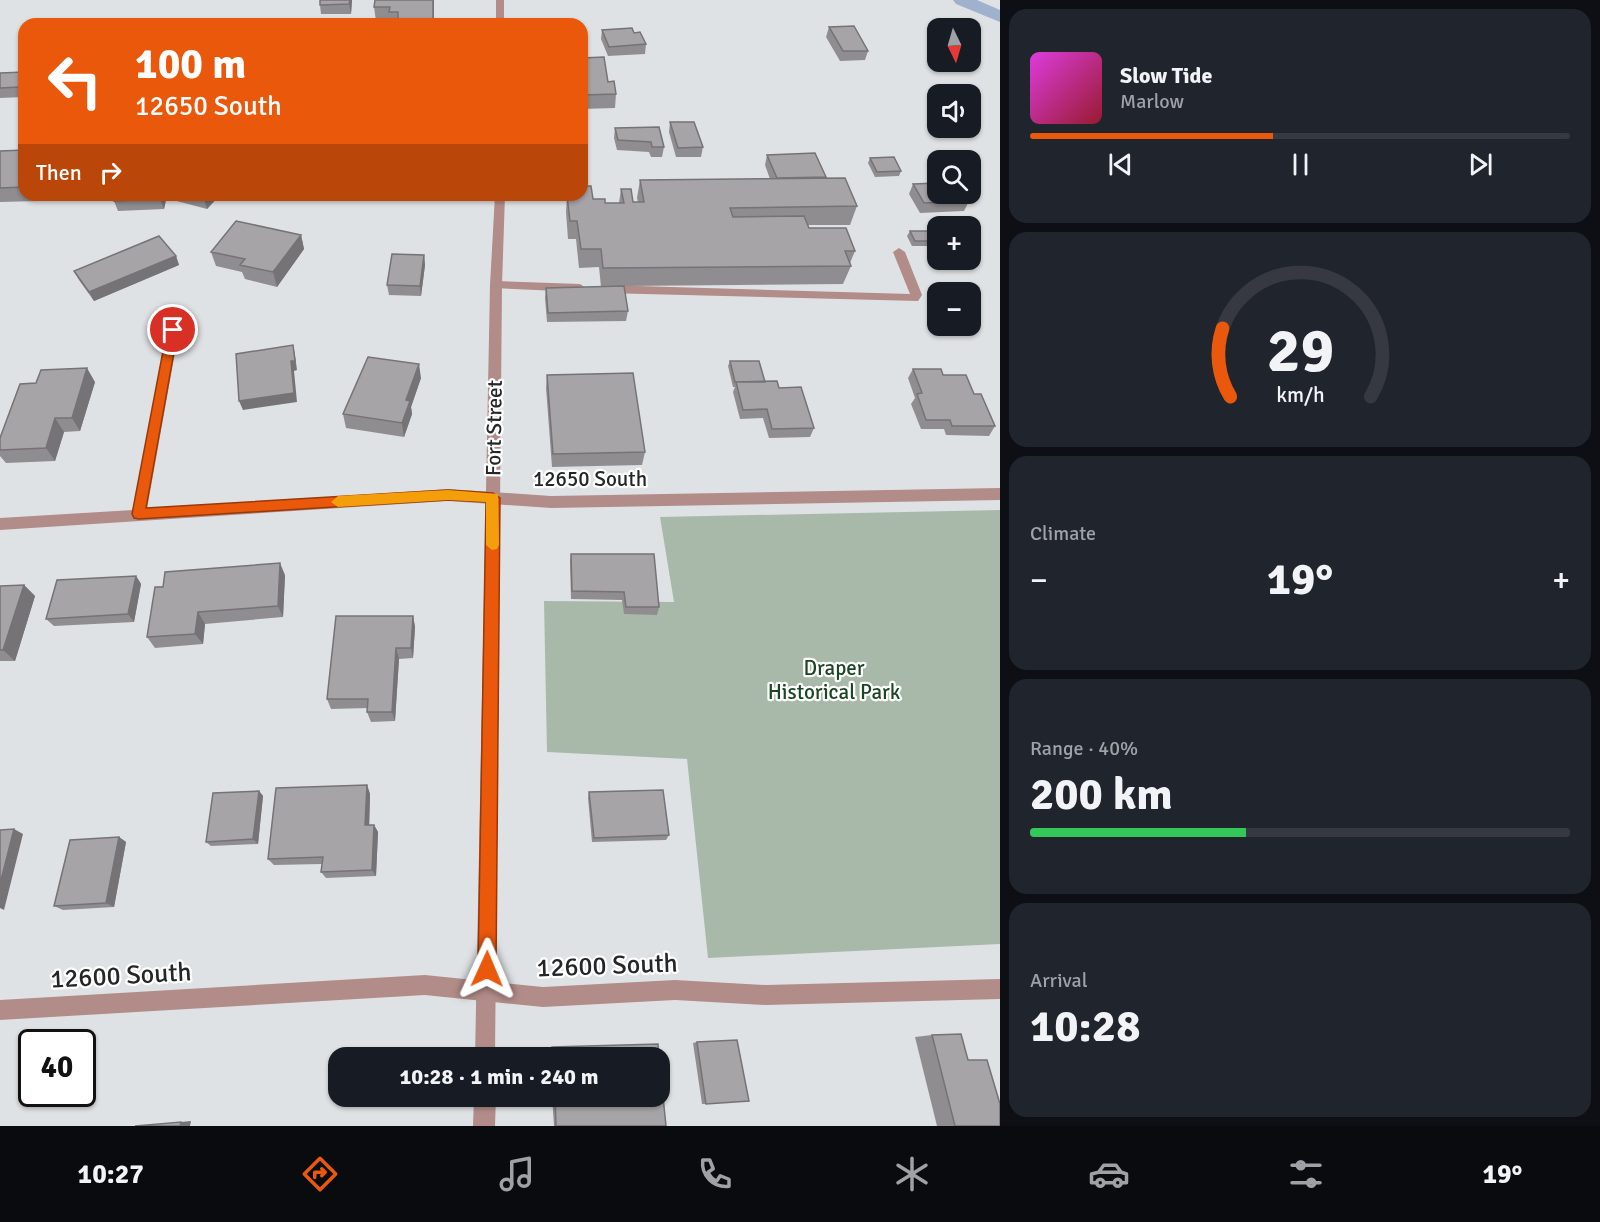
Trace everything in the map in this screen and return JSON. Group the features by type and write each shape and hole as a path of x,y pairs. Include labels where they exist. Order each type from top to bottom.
{"street":[{"path":"500,0 500,18"},
{"name":"Fort Street","path":"485,1047 496,285 500,201"},
{"path":"496,285 914,298 916,295 899,252"},
{"path":"139,514 173,330"},
{"name":"12650 South","path":"0,524 448,495 550,502 1000,494"},
{"name":"12600 South","path":"0,1010 425,985 543,997 675,990 766,995 1000,989"},
{"path":"484,1126 485,1107"}],"green space":[{"name":"Draper Historical Park","path":"1000,510 1000,944 708,958 687,759 547,752 544,601 674,602 660,517"}],"building":[{"path":"320,0 350,0 349,4 320,5"},
{"path":"375,0 433,0 433,18 398,18 398,12 389,12 390,7 374,7"},
{"path":"854,26 868,51 843,51 829,27"},
{"path":"632,28 634,33 640,32 646,44 609,47 602,30"},
{"path":"604,57 608,82 614,81 616,94 588,95 588,58"},
{"path":"18,72 18,87 0,88 0,73"},
{"path":"670,122 694,122 703,147 678,148"},
{"path":"659,127 664,147 652,147 651,142 618,140 615,128"},
{"path":"18,150 18,187 0,188 0,151"},
{"path":"815,153 826,177 777,178 767,155"},
{"path":"894,157 901,171 877,172 870,158"},
{"path":"845,178 857,206 730,208 733,217 804,216 809,228 846,228 855,251 845,251 851,266 603,268 601,249 581,249 577,221 570,221 568,201 588,201 588,186 591,186 593,199 605,199 605,203 624,203 621,189 631,189 633,202 644,202 640,180"},
{"path":"927,183 927,203 924,203 913,184"},
{"path":"236,221 301,235 273,272 240,265 245,259 211,252"},
{"path":"910,231 927,231 927,241 915,241"},
{"path":"159,236 176,256 89,292 74,271"},
{"path":"392,254 424,255 420,286 387,285"},
{"path":"624,286 628,311 548,313 546,288"},
{"path":"293,345 295,361 291,361 294,393 239,401 236,354"},
{"path":"368,357 419,364 406,400 410,401 402,423 343,414"},
{"path":"730,361 759,361 765,382 735,382"},
{"path":"87,368 72,418 55,418 46,448 0,450 0,438 20,384 36,383 41,370"},
{"path":"913,369 941,369 943,375 966,375 974,394 981,394 995,426 952,426 950,420 926,420 917,394 922,393"},
{"path":"633,373 645,452 553,454 547,375"},
{"path":"777,381 779,388 801,387 814,428 772,429 767,409 743,410 736,382"},
{"path":"571,554 654,554 659,607 626,607 624,592 572,591"},
{"path":"280,563 278,606 198,612 195,634 147,637 155,587 163,587 165,572"},
{"path":"136,576 128,614 46,619 57,580"},
{"path":"24,585 3,650 0,650 0,586"},
{"path":"336,616 413,616 411,648 396,648 392,712 367,712 368,699 327,699"},
{"path":"367,785 365,825 374,825 372,870 321,872 323,857 268,859 276,788"},
{"path":"663,790 669,835 594,838 589,792"},
{"path":"259,791 253,839 206,842 213,793"},
{"path":"14,829 0,884 0,830"},
{"path":"119,837 106,903 54,906 70,840"},
{"path":"961,1034 968,1060 987,1060 1000,1104 1000,1126 955,1126 932,1035"},
{"path":"737,1040 749,1101 706,1104 697,1042"},
{"path":"658,1044 658,1047 552,1047"},
{"path":"555,1107 664,1107 666,1126 556,1126"},
{"path":"181,1122 180,1126 135,1126"}],"waterway":[{"path":"962,0 1000,17"}],"slow traffic":[{"path":"338,502 448,495 493,498 492,545"}],"route":[{"path":"173,330 139,514 448,495 493,498 487,969"}]}
